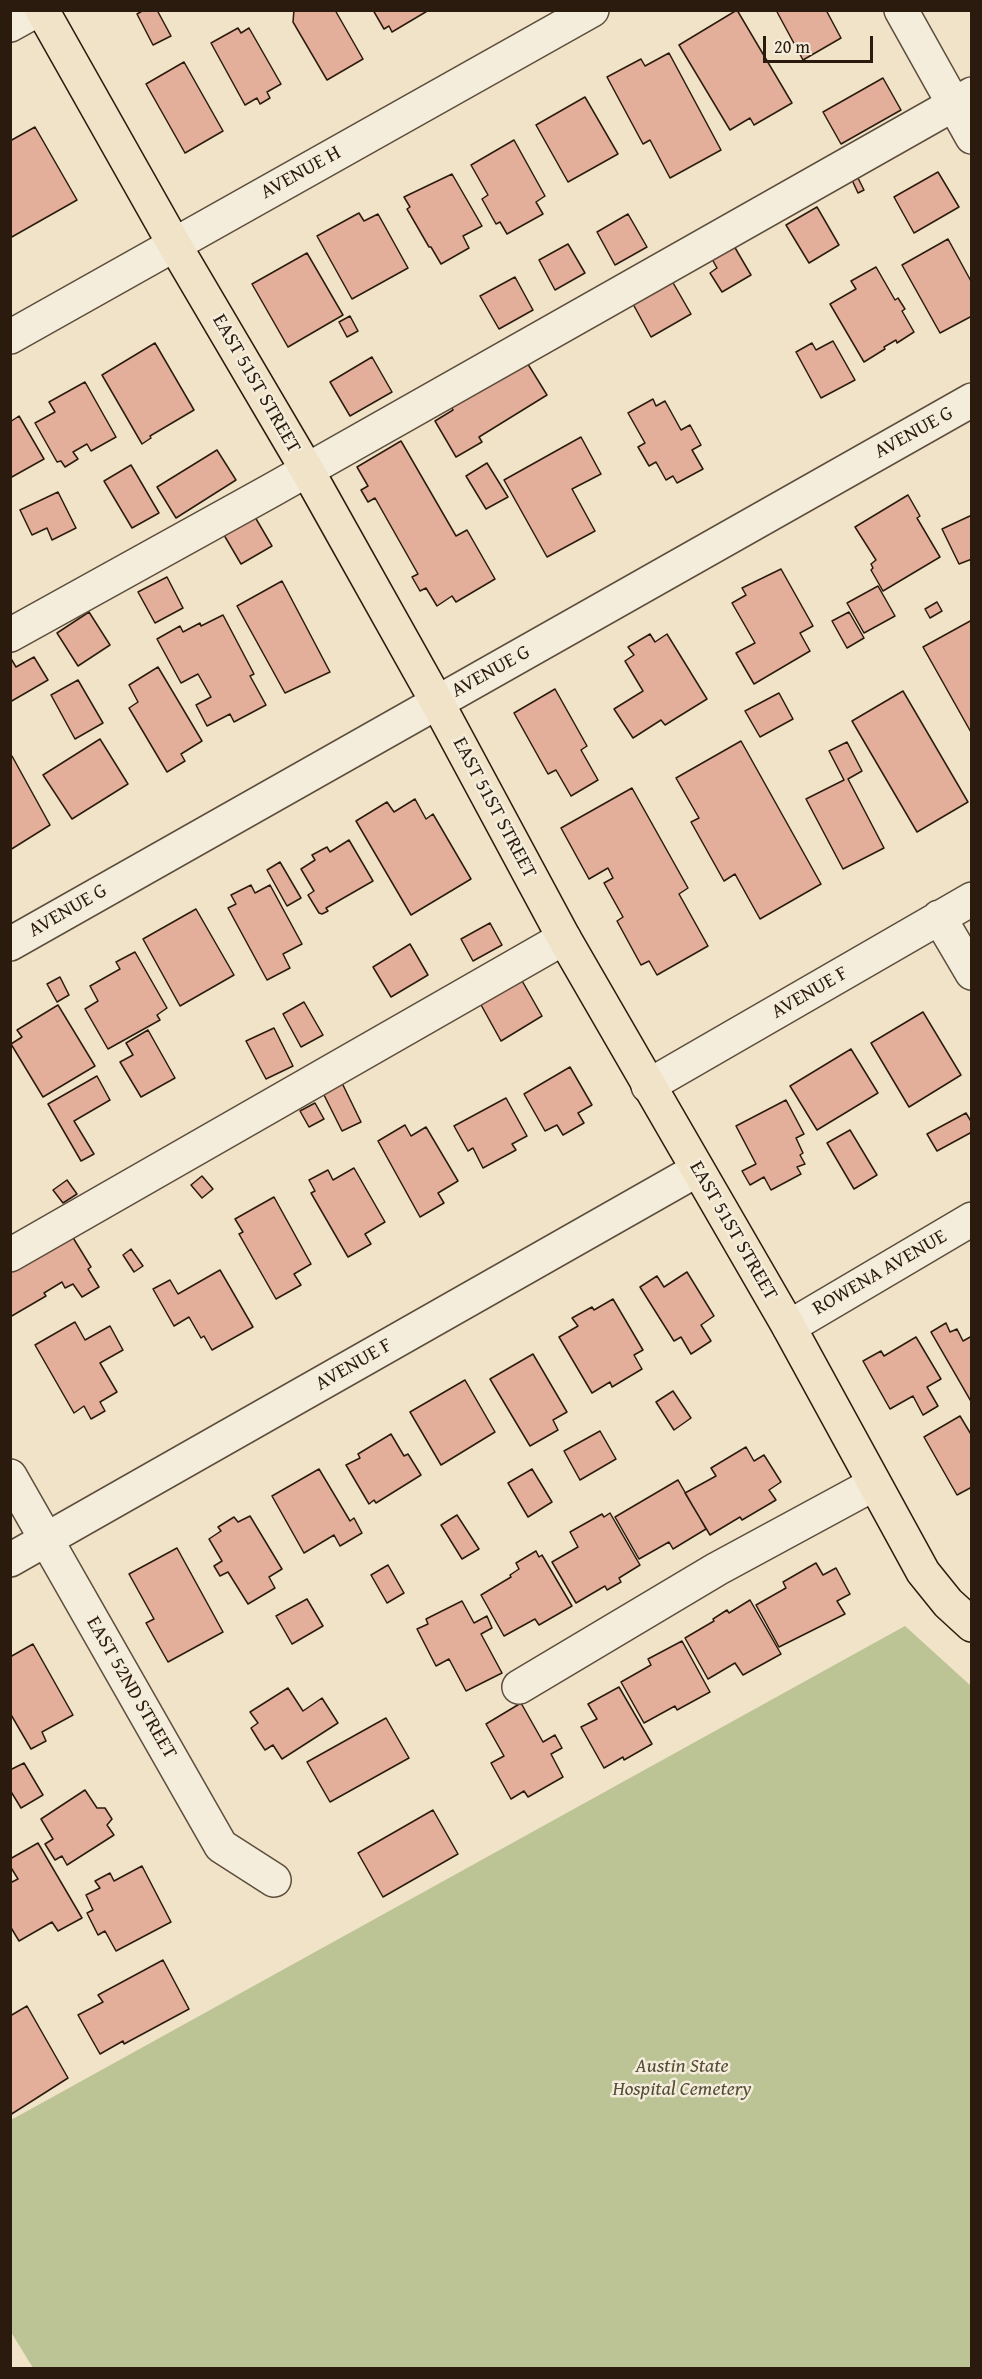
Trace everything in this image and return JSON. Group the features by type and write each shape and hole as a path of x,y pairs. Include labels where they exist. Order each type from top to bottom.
{"main road":[{"name":"EAST 51ST STREET","path":"39,10 307,470 437,702 564,938 789,1327 923,1572 960,1614"}],"street":[{"path":"10,25 39,10"},
{"name":"AVENUE H","path":"10,337 592,10"},
{"path":"901,10 962,100 972,137"},
{"path":"10,635 962,100"},
{"name":"AVENUE G","path":"10,944 972,400"},
{"name":"AVENUE F","path":"648,1086 972,899"},
{"path":"939,917 972,973"},
{"path":"10,1255 564,938"},
{"name":"AVENUE F","path":"10,1560 697,1170"},
{"name":"ROWENA AVENUE","path":"789,1327 972,1219"},
{"name":"EAST 52ND STREET","path":"10,1476 221,1846 274,1880"},
{"path":"519,1688 717,1569 874,1484"}],"green space":[{"name":"Austin State Hospital Cemetery","path":"905,1626 971,1686 971,2368 33,2368 11,2332 11,2120"}],"building":[{"path":"144,10 157,10 171,36 153,45 137,14"},
{"path":"294,10 335,10 363,59 327,80 293,22"},
{"path":"373,10 429,10 392,32 389,26 384,29"},
{"path":"737,10 792,103 754,125 750,118 730,130 679,45"},
{"path":"776,10 826,10 841,38 803,60"},
{"path":"238,28 241,33 249,28 281,84 267,92 270,98 260,104 257,98 245,105 211,43"},
{"path":"669,53 721,150 670,178 650,140 643,144 607,77 641,59 645,66"},
{"path":"184,62 223,131 185,153 146,84"},
{"path":"883,78 901,110 841,144 823,112"},
{"path":"585,97 618,154 568,182 536,125"},
{"path":"35,127 77,200 10,238 10,141"},
{"path":"514,140 545,196 536,202 543,214 507,234 500,222 496,224 482,199 488,195 471,165"},
{"path":"938,172 959,207 914,233 894,197"},
{"path":"452,174 482,226 463,236 469,248 441,264 407,209 410,207 404,197"},
{"path":"858,178 864,190 858,193 852,180"},
{"path":"817,207 839,245 809,263 786,225"},
{"path":"359,213 364,221 378,214 408,268 352,299 317,236"},
{"path":"628,214 647,247 615,265 597,232"},
{"path":"948,239 972,283 972,316 940,333 902,265"},
{"path":"568,244 585,273 555,290 539,260"},
{"path":"734,246 751,275 722,292 710,273 717,268 712,259"},
{"path":"307,253 343,315 288,347 252,284"},
{"path":"876,267 895,300 898,298 905,309 902,311 914,332 897,343 896,340 884,347 885,349 864,362 830,304 856,289 851,281"},
{"path":"515,277 533,310 499,329 480,296"},
{"path":"672,281 691,314 651,337 633,304"},
{"path":"350,316 358,331 347,337 339,322"},
{"path":"833,341 855,380 821,398 796,352 812,343 816,350"},
{"path":"155,343 194,410 150,436 151,438 142,444 102,375"},
{"path":"372,357 392,392 350,416 330,382"},
{"path":"526,361 547,395 479,437 482,442 456,457 435,421 453,410 451,406"},
{"path":"85,382 116,437 91,451 87,444 73,452 78,459 65,467 61,461 57,462 35,423 55,412 49,402"},
{"path":"653,399 656,406 665,401 681,430 690,425 701,445 692,450 703,469 677,483 673,476 666,480 656,462 649,466 638,447 645,443 628,413"},
{"path":"19,416 44,459 10,478 10,422"},
{"path":"581,437 601,474 572,489 595,531 547,557 504,480"},
{"path":"401,441 456,536 467,530 495,579 456,602 452,596 437,606 426,588 420,591 412,577 418,574 375,498 368,502 361,490 368,486 357,467"},
{"path":"217,450 236,480 176,518 157,487"},
{"path":"487,463 508,497 486,509 466,476"},
{"path":"131,465 159,513 132,528 104,481"},
{"path":"58,492 76,528 52,540 47,528 32,535 20,510"},
{"path":"908,495 920,516 917,518 940,557 883,591 871,570 873,568 871,564 876,560 855,527"},
{"path":"972,515 972,559 959,564 942,529"},
{"path":"255,517 272,546 241,564 224,535"},
{"path":"781,569 813,626 800,633 810,651 754,684 736,653 755,643 732,603 746,595 742,588"},
{"path":"167,577 183,608 155,623 138,592"},
{"path":"282,581 330,672 285,693 237,606"},
{"path":"878,586 895,616 864,633 847,603"},
{"path":"937,602 942,611 930,618 925,609"},
{"path":"89,612 110,645 78,666 57,633"},
{"path":"849,612 864,638 847,648 832,621"},
{"path":"223,615 254,674 250,676 266,705 234,722 230,714 207,726 196,705 211,697 198,674 181,683 157,639 180,626 183,632"},
{"path":"972,620 972,734 923,647"},
{"path":"650,634 655,642 667,634 707,699 665,725 661,720 633,738 614,709 643,691 625,661 634,655 628,647"},
{"path":"10,657 16,667 34,657 48,680 10,702"},
{"path":"158,667 202,741 181,754 185,761 167,772 129,708 138,702 129,685"},
{"path":"78,680 103,723 75,739 51,695"},
{"path":"555,689 587,746 581,750 598,780 571,796 556,770 548,774 514,713"},
{"path":"903,691 968,802 917,832 852,721"},
{"path":"779,693 793,719 760,737 745,711"},
{"path":"100,739 128,784 72,819 43,775"},
{"path":"741,741 821,884 760,919 735,874 724,881 691,822 699,818 676,778"},
{"path":"847,742 862,771 848,779 884,848 843,869 806,799 844,780 829,751"},
{"path":"12,756 50,825 10,850 10,757"},
{"path":"632,788 688,888 679,894 708,946 657,975 649,961 641,965 617,921 623,917 604,883 613,878 608,868 589,879 561,828"},
{"path":"415,799 426,819 433,814 471,879 411,915 356,821 387,802 394,812"},
{"path":"349,840 373,881 326,908 328,911 319,913 308,895 314,891 301,869 315,860 312,855 327,847 330,852"},
{"path":"280,862 301,898 287,906 267,870"},
{"path":"251,885 255,893 270,885 302,944 283,954 290,968 267,980 228,908 236,904 231,895"},
{"path":"196,909 234,975 180,1006 143,939"},
{"path":"490,923 502,945 473,961 461,939"},
{"path":"410,944 428,975 391,997 373,967"},
{"path":"135,952 167,1008 157,1015 160,1020 108,1049 85,1009 98,1001 90,986 120,969 116,962"},
{"path":"60,977 69,995 57,1002 47,984"},
{"path":"521,979 542,1016 501,1041 480,1003"},
{"path":"304,1002 323,1035 301,1047 283,1014"},
{"path":"58,1005 95,1066 43,1097 11,1044 22,1037 17,1030"},
{"path":"923,1012 961,1075 909,1107 871,1043"},
{"path":"274,1028 293,1066 266,1079 246,1041"},
{"path":"148,1030 175,1078 141,1097 120,1062 133,1055 126,1043"},
{"path":"851,1049 878,1093 817,1130 790,1086"},
{"path":"570,1067 592,1105 578,1113 584,1123 563,1135 557,1125 545,1131 524,1094"},
{"path":"97,1076 110,1100 74,1121 94,1154 81,1161 48,1104"},
{"path":"342,1083 361,1122 342,1131 323,1093"},
{"path":"506,1098 527,1136 512,1144 516,1150 483,1168 473,1148 468,1151 454,1126"},
{"path":"786,1100 804,1134 796,1138 805,1164 797,1167 801,1174 771,1190 764,1177 750,1185 742,1171 756,1164 736,1126"},
{"path":"315,1103 324,1119 309,1127 300,1111"},
{"path":"966,1113 972,1123 972,1132 937,1151 927,1134"},
{"path":"405,1125 411,1136 426,1127 458,1181 438,1193 444,1203 420,1217 378,1141"},
{"path":"850,1130 877,1175 854,1189 827,1143"},
{"path":"354,1168 385,1222 365,1234 371,1244 348,1257 311,1193 315,1191 309,1180 328,1170 333,1180"},
{"path":"202,1176 213,1189 202,1198 191,1185"},
{"path":"67,1180 77,1194 63,1203 53,1190"},
{"path":"274,1197 311,1264 294,1274 301,1285 276,1299 239,1234 243,1232 235,1219"},
{"path":"72,1236 91,1267 88,1269 99,1287 82,1297 73,1284 65,1288 62,1282 44,1293 46,1296 10,1317 10,1267"},
{"path":"131,1249 143,1266 134,1272 123,1255"},
{"path":"220,1270 253,1327 212,1350 204,1336 201,1338 189,1317 174,1326 153,1289 170,1280 178,1294"},
{"path":"687,1272 714,1316 701,1325 711,1341 691,1354 681,1337 674,1341 640,1287 657,1276 664,1287"},
{"path":"613,1299 643,1350 634,1355 642,1369 612,1387 610,1382 592,1393 559,1337 578,1326 572,1318 592,1307 594,1310"},
{"path":"75,1322 85,1340 110,1326 123,1350 100,1363 117,1392 100,1402 105,1411 91,1419 84,1406 74,1413 35,1345"},
{"path":"946,1323 950,1332 957,1329 963,1341 972,1336 972,1403 931,1332"},
{"path":"916,1337 941,1379 927,1387 938,1406 923,1415 913,1396 890,1409 863,1361 881,1351 884,1356"},
{"path":"533,1354 567,1412 553,1420 558,1430 530,1446 490,1379"},
{"path":"465,1380 495,1432 441,1465 410,1412"},
{"path":"673,1391 691,1418 674,1430 656,1402"},
{"path":"960,1416 972,1436 972,1487 957,1495 924,1437"},
{"path":"600,1431 616,1459 580,1480 564,1451"},
{"path":"391,1434 404,1456 408,1454 421,1475 376,1503 374,1500 369,1504 346,1465 360,1458 358,1454"},
{"path":"746,1447 754,1461 764,1455 781,1482 769,1490 776,1500 742,1520 740,1517 710,1535 685,1493 716,1476 711,1468"},
{"path":"319,1469 350,1521 354,1518 362,1533 340,1546 334,1535 304,1553 272,1496"},
{"path":"532,1469 552,1502 528,1517 508,1483"},
{"path":"678,1480 706,1529 673,1549 669,1542 639,1559 615,1517"},
{"path":"610,1513 640,1565 619,1578 621,1582 607,1590 605,1586 576,1603 552,1562 578,1547 570,1532 602,1514 604,1517"},
{"path":"457,1515 479,1549 462,1559 441,1525"},
{"path":"250,1516 282,1569 269,1577 275,1588 248,1604 228,1572 220,1576 214,1566 222,1561 209,1539 221,1531 218,1527 234,1517 238,1522"},
{"path":"177,1548 223,1632 168,1662 146,1623 154,1619 129,1574"},
{"path":"536,1551 539,1557 542,1555 572,1606 539,1625 535,1619 504,1636 481,1595 511,1577 510,1575 519,1569 516,1563"},
{"path":"816,1563 823,1575 836,1568 850,1594 837,1601 845,1614 779,1647 756,1605 786,1588 783,1582"},
{"path":"388,1565 404,1593 387,1603 371,1575"},
{"path":"307,1599 323,1626 292,1644 276,1616"},
{"path":"750,1600 781,1654 743,1675 735,1663 708,1679 685,1638 714,1621 713,1619 727,1610 729,1613"},
{"path":"462,1601 474,1623 487,1616 492,1628 481,1634 502,1673 466,1691 449,1659 436,1666 417,1629 428,1624 426,1619"},
{"path":"682,1641 710,1692 677,1710 675,1706 644,1723 621,1682 651,1665 648,1659"},
{"path":"33,1644 73,1715 42,1732 46,1741 31,1749 10,1713 10,1657"},
{"path":"619,1687 652,1744 604,1768 581,1727 597,1719 588,1704"},
{"path":"288,1688 303,1711 322,1698 338,1723 282,1759 273,1745 265,1750 251,1728 258,1723 250,1712"},
{"path":"521,1703 543,1742 555,1735 562,1748 551,1754 563,1777 528,1797 524,1791 511,1799 491,1763 504,1756 486,1724"},
{"path":"386,1718 409,1758 330,1802 307,1762"},
{"path":"24,1763 43,1795 21,1808 10,1790 10,1770"},
{"path":"85,1790 97,1808 105,1808 112,1819 107,1825 114,1835 67,1865 62,1856 55,1860 45,1844 53,1839 41,1819"},
{"path":"433,1810 458,1854 383,1897 358,1853"},
{"path":"38,1843 82,1918 58,1931 52,1922 19,1941 10,1926 10,1883 18,1879 10,1866 10,1859"},
{"path":"142,1866 171,1922 116,1951 105,1931 98,1935 87,1913 93,1910 86,1895 100,1888 95,1881 110,1873 114,1881"},
{"path":"163,1960 189,2009 124,2044 123,2041 100,2054 78,2015 103,2002 98,1995"},
{"path":"27,2006 68,2078 10,2115 10,2016"}]}
